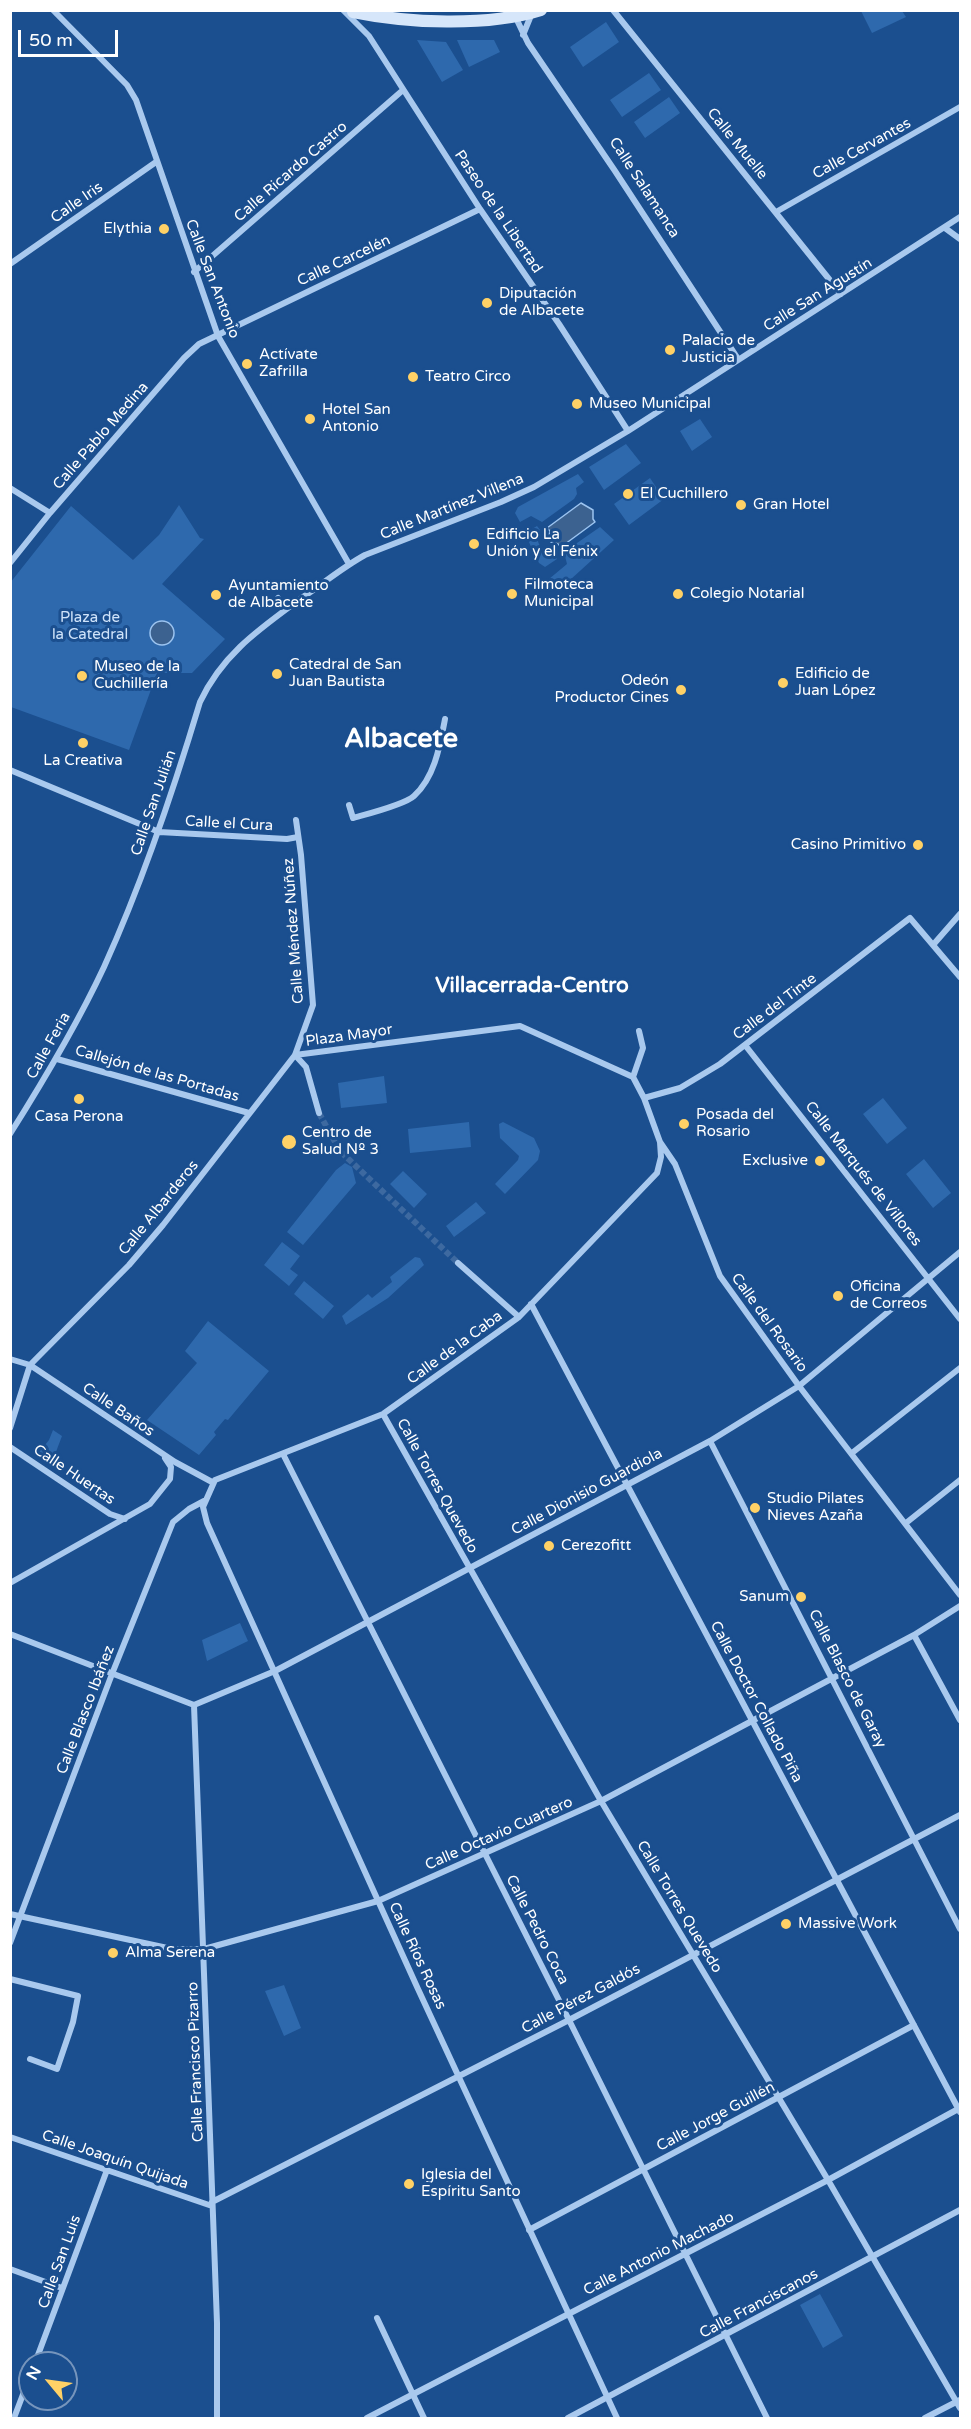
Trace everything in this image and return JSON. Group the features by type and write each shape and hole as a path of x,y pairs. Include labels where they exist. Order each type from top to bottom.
{"main road":[{"path":"351,11 492,20 513,13 536,12"}],"street":[{"name":"Calle San Antonio","path":"53,10 128,85 136,100 218,336 349,564"},
{"name":"Calle Muelle","path":"613,10 841,294"},
{"name":"Paseo de la Libertad","path":"351,11 628,431"},
{"path":"523,35 536,12"},
{"name":"Calle Salamanca","path":"513,13 523,35 738,359"},
{"name":"Calle Ricardo Castro","path":"194,272 403,90"},
{"name":"Calle Cervantes","path":"776,212 960,107"},
{"name":"Calle Iris","path":"10,264 156,162"},
{"name":"Calle Carcelén","path":"218,336 480,209"},
{"name":"Calle San Agustín","path":"628,431 960,217"},
{"path":"945,228 960,239"},
{"name":"Calle Pablo Medina","path":"10,563 50,513 184,358 199,345 218,336"},
{"name":"Calle Martínez Villena","path":"235,652 269,620 349,564 534,487 628,431"},
{"path":"10,488 50,513"},
{"path":"278,598 287,608"},
{"name":"Calle San Julián","path":"104,967 159,832 200,702 209,683 235,652"},
{"path":"349,806 353,818 415,795 431,771 445,719"},
{"path":"10,770 159,832"},
{"name":"Calle Méndez Núñez","path":"295,1055 313,1005 296,820"},
{"name":"Calle el Cura","path":"159,832 263,838 298,837"},
{"path":"960,914 933,945 960,977"},
{"name":"Calle del Tinte","path":"644,1098 685,1085 720,1064 910,918 933,945"},
{"name":"Calle Feria","path":"10,1134 57,1059 104,967"},
{"name":"Plaza Mayor","path":"295,1055 519,1026 633,1077"},
{"path":"633,1077 643,1048 639,1031"},
{"name":"Calle Marqués de Villores","path":"745,1045 960,1319"},
{"path":"295,1055 306,1067 319,1113"},
{"name":"Calle Albarderos","path":"30,1365 129,1265 163,1225 295,1055"},
{"name":"Callejón de las Portadas","path":"57,1059 249,1113"},
{"name":"Calle del Rosario","path":"633,1077 644,1098 660,1142 675,1164 720,1276 799,1386 960,1594"},
{"name":"Calle de la Caba","path":"212,1482 383,1414 519,1317 657,1173 661,1157 660,1142"},
{"name":"Calle Dionisio Guardiola","path":"194,1706 275,1671 710,1441 799,1386 960,1252"},
{"path":"458,1263 519,1317"},
{"name":"Calle Doctor Collado Piña","path":"531,1304 960,2110"},
{"name":"Calle Baños","path":"10,1359 30,1365 164,1455 212,1482"},
{"path":"10,1428 30,1365"},
{"path":"852,1453 960,1368"},
{"name":"Calle Torres Quevedo","path":"383,1414 601,1801 959,2403"},
{"name":"Calle Blasco de Garay","path":"710,1441 960,1929"},
{"name":"Calle Huertas","path":"10,1447 110,1514 125,1519"},
{"name":"Calle Pedro Coca","path":"283,1454 727,2334 767,2418"},
{"path":"10,1583 150,1504 170,1479 171,1467 164,1455"},
{"path":"906,1523 960,1480"},
{"path":"204,1501 212,1482"},
{"name":"Calle Ríos Rosas","path":"204,1501 204,1515 207,1523 616,2418"},
{"name":"Calle Blasco Ibáñez","path":"10,1943 112,1674 173,1522 204,1501"},
{"name":"Calle Octavio Cuartero","path":"10,1914 172,1949 204,1949 378,1901 601,1801 914,1635 960,1606"},
{"path":"10,1634 194,1706"},
{"path":"914,1635 960,1719"},
{"name":"Calle Francisco Pizarro","path":"194,1706 217,2323 217,2418"},
{"name":"Calle Pérez Galdós","path":"212,2204 960,1815"},
{"path":"10,1978 78,1996 73,2022 57,2069 30,2060"},
{"name":"Calle Jorge Guillén","path":"529,2230 914,2025"},
{"name":"Calle Antonio Machado","path":"367,2418 960,2110"},
{"name":"Calle Joaquín Quijada","path":"10,2137 212,2204"},
{"name":"Calle San Luis","path":"39,2351 107,2170"},
{"name":"Calle Franciscanos","path":"568,2418 960,2210"},
{"path":"10,2269 62,2288"},
{"path":"377,2318 424,2418"},
{"path":"926,2418 959,2403"}],"green space":[{"path":"861,11 902,11 906,17 872,33"},
{"path":"606,22 619,42 583,67 570,47"},
{"path":"417,40 446,42 463,70 442,82"},
{"path":"457,40 494,40 500,52 469,67"},
{"path":"649,73 661,90 622,117 610,100"},
{"path":"669,97 680,113 645,138 634,122"},
{"path":"700,419 712,437 692,451 680,431"},
{"path":"626,444 641,463 604,490 589,467"},
{"path":"578,474 584,482 576,488 577,494 574,499 542,522 531,516 520,522 515,513 518,507"},
{"path":"650,478 664,499 629,525 614,504"},
{"name":"Plaza de la Catedral","path":"179,505 200,538 204,539 162,584 225,639 192,673 157,673 129,750 11,707 10,583 71,506 133,560 159,535"},
{"path":"537,526 540,530 538,542 545,550 553,552 557,559 545,567 539,563 526,536 527,532"},
{"path":"600,527 614,540 559,590 551,588 549,579 567,564 565,556 567,550"},
{"path":"384,1076 387,1103 341,1108 338,1083"},
{"path":"883,1098 907,1128 887,1144 863,1114"},
{"path":"469,1122 471,1147 410,1153 408,1129"},
{"path":"503,1122 534,1138 540,1151 538,1160 505,1194 495,1184 518,1160 519,1156 500,1138 499,1124"},
{"path":"924,1159 951,1193 933,1208 906,1174"},
{"path":"345,1163 352,1167 356,1183 303,1245 287,1232 336,1170"},
{"path":"403,1171 427,1194 414,1208 390,1184"},
{"path":"476,1202 486,1213 454,1237 446,1226"},
{"path":"282,1242 300,1256 290,1269 298,1275 289,1286 264,1265"},
{"path":"415,1257 420,1258 424,1265 388,1298 346,1325 342,1316 368,1294 372,1298 392,1282 390,1277"},
{"path":"304,1281 334,1306 323,1319 294,1294"},
{"path":"208,1321 269,1371 228,1420 225,1419 214,1432 216,1435 199,1455 147,1420 197,1363 185,1351"},
{"path":"53,1430 62,1436 51,1465 36,1456 49,1440"},
{"path":"240,1623 248,1641 207,1661 202,1640"},
{"path":"284,1985 301,2028 284,2036 265,1991"},
{"path":"820,2294 843,2336 823,2348 800,2305"}],"shaded area":[{"path":"581,503 593,510 595,522 561,547 551,542 548,538 550,531 547,528"},
{"path":"162,621 170,625 174,633 170,641 162,645 154,641 150,633 154,625"}],"tunnel":[{"path":"319,1113 340,1151 458,1263"}],"place":[{"name":"Elythia","path":"164,229"},
{"name":"Diputación de Albacete","path":"487,303"},
{"name":"Palacio de Justicia","path":"670,350"},
{"name":"Actívate Zafrilla","path":"247,364"},
{"name":"Teatro Circo","path":"413,377"},
{"name":"Museo Municipal","path":"577,404"},
{"name":"Hotel San Antonio","path":"310,419"},
{"name":"El Cuchillero","path":"628,494"},
{"name":"Gran Hotel","path":"741,505"},
{"name":"Edificio La Unión y el Fénix","path":"474,544"},
{"name":"Filmoteca Municipal","path":"512,594"},
{"name":"Colegio Notarial","path":"678,594"},
{"name":"Ayuntamiento de Albacete","path":"216,595"},
{"name":"Catedral de San Juan Bautista","path":"277,674"},
{"name":"Museo de la Cuchillería","path":"82,676"},
{"name":"Edificio de Juan López","path":"783,683"},
{"name":"Odeón Productor Cines","path":"681,690"},
{"name":"La Creativa","path":"83,743"},
{"name":"Casino Primitivo","path":"918,845"},
{"name":"Casa Perona","path":"79,1099"},
{"name":"Posada del Rosario","path":"684,1124"},
{"name":"Centro de Salud Nº 3","path":"289,1142"},
{"name":"Exclusive","path":"820,1161"},
{"name":"Oficina de Correos","path":"838,1296"},
{"name":"Studio Pilates Nieves Azaña","path":"755,1508"},
{"name":"Cerezofitt","path":"549,1546"},
{"name":"Sanum","path":"801,1597"},
{"name":"Massive Work","path":"786,1924"},
{"name":"Alma Serena","path":"113,1953"},
{"name":"Iglesia del Espíritu Santo","path":"409,2184"}],"district":[{"name":"Albacete","path":"401,740"},
{"name":"Villacerrada-Centro","path":"532,986"}]}
